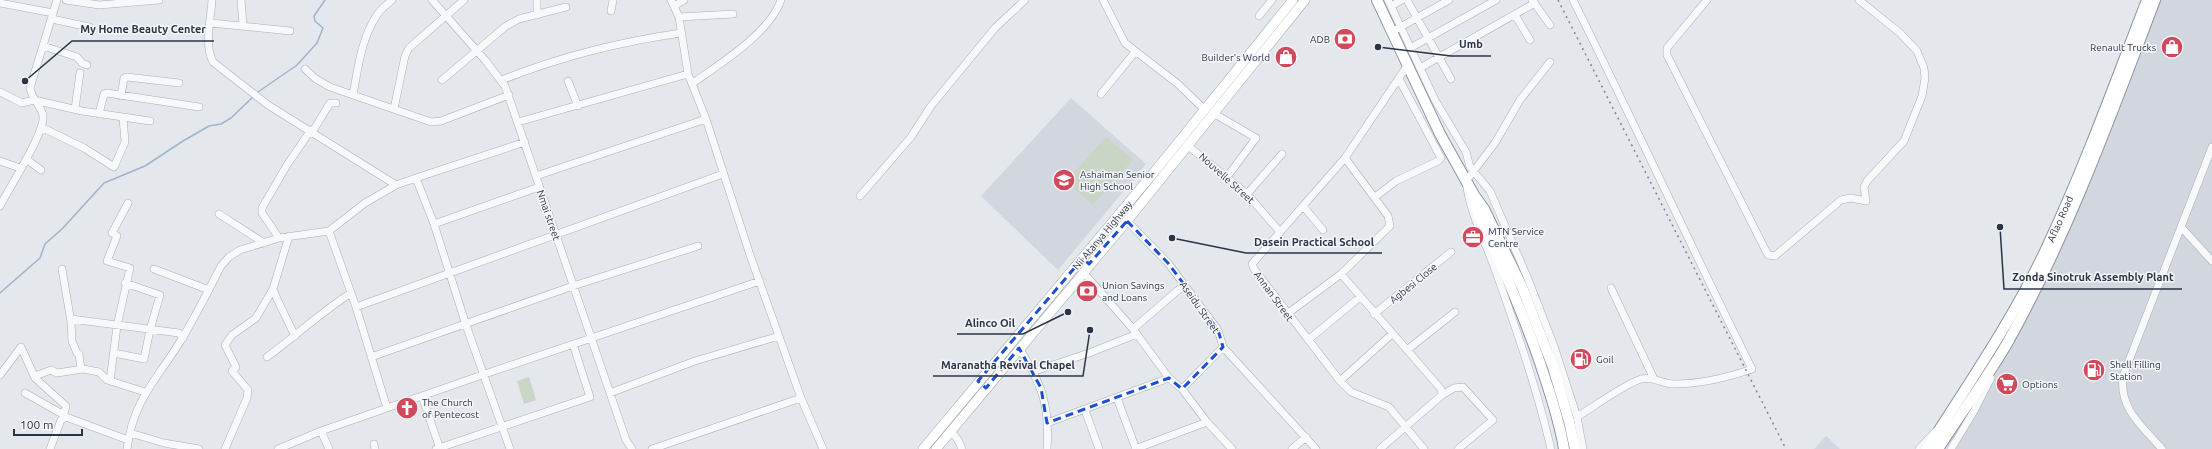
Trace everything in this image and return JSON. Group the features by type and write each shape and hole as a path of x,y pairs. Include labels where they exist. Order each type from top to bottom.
{"highway":[{"path":"1377,0 1396,30 1408,66 1440,134 1499,237 1538,324 1569,422 1575,449"},
{"name":"Aflao Road","path":"1927,449 2014,310 2047,247 2085,162 2147,0"},
{"name":"Aflao Road","path":"1938,449 2009,340 2066,226 2155,0"},
{"path":"1474,195 1478,214 1516,296 1528,327 1554,405 1564,449"}],"main road":[{"name":"Nii Atanya Highway","path":"923,449 978,382 1086,261 1209,111 1293,0"},
{"path":"936,449 1083,272 1086,261 1127,221 1187,144 1209,111 1305,0"},
{"path":"978,382 986,388"}],"street":[{"path":"0,206 26,159 44,117 34,100 30,88 57,0"},
{"path":"66,0 99,5 159,0"},
{"path":"212,0 209,46 210,56 213,62 268,105 312,131 396,185"},
{"path":"241,0 243,25"},
{"path":"353,95 361,54 368,33 377,14 392,0"},
{"name":"Nmai street","path":"432,0 502,80 509,95 626,440 632,449"},
{"path":"394,109 405,56 409,48 464,0"},
{"path":"537,0 538,15"},
{"path":"611,11 613,0"},
{"path":"684,0 673,3 679,17 680,33 688,74 693,83 706,119 723,174 801,398 823,449"},
{"path":"693,83 755,35 772,18 781,0"},
{"path":"860,196 911,137 931,106 995,28 1025,0"},
{"path":"1103,0 1123,41 1135,52 1178,84 1209,111 1256,138 1227,176"},
{"path":"1259,16 1272,0"},
{"path":"1402,0 1389,3 1396,30 1412,47 1420,68 1444,118 1466,152 1473,172 1490,191 1496,210 1528,279 1554,346 1577,417 1583,449"},
{"path":"1407,0 1438,58 1452,79"},
{"path":"1396,30 1449,0"},
{"path":"1412,47 1496,0"},
{"path":"1573,0 1646,145 1752,369 1713,381 1690,384 1671,384 1654,379 1641,379 1577,417"},
{"path":"1707,0 1667,48 1667,55 1768,255 1772,257 1841,200 1851,198 1866,201 1864,187 1867,181 1904,141 1922,96 1925,78 1920,57 1900,33 1859,0"},
{"path":"1420,68 1515,14 1533,2 1550,25"},
{"path":"0,3 53,16 89,27"},
{"path":"442,80 506,26 519,19 566,7"},
{"path":"679,17 733,14"},
{"path":"1515,14 1530,40"},
{"path":"211,23 243,25 290,31"},
{"path":"502,80 576,54 636,39 680,33"},
{"path":"43,46 77,57 87,66"},
{"path":"1101,94 1135,52"},
{"path":"1550,62 1520,100 1495,143 1466,181 1468,203 1493,264 1522,347 1541,407 1551,449"},
{"name":"Annan Street","path":"1408,66 1346,158 1252,264 1254,269 1287,314 1340,381 1351,392 1388,407 1424,449"},
{"path":"305,69 316,79 353,95 417,115 431,122 441,121 509,95"},
{"path":"75,109 80,73"},
{"path":"518,122 688,74"},
{"path":"121,96 124,78 127,77 179,83"},
{"path":"1399,79 1416,84"},
{"path":"1375,197 1396,181 1438,161 1441,158 1411,98 1399,79"},
{"path":"568,81 578,106"},
{"path":"0,92 22,103 34,100 99,114 150,121"},
{"path":"99,114 104,94 199,107"},
{"path":"279,238 262,214 262,208 287,165 330,103 336,103"},
{"path":"41,127 84,148 114,167 125,142 123,118"},
{"path":"536,176 706,119"},
{"path":"127,449 129,436 145,392 183,338 220,266 230,257 240,250 279,238 329,231 365,203 396,185 525,142"},
{"name":"Nouvelle Street","path":"1187,144 1247,194 1280,232"},
{"path":"2162,449 2127,407 2122,388 2126,371 2212,147"},
{"path":"1247,194 1282,154"},
{"path":"1287,314 1341,274 1390,226 1388,216 1346,158"},
{"path":"26,159 41,170"},
{"path":"0,161 20,168"},
{"path":"356,307 723,174"},
{"path":"416,178 434,224 466,325 485,374 510,449"},
{"path":"434,224 539,187"},
{"path":"110,381 117,326 125,283 130,268 107,261 116,236 112,232 118,218 128,203"},
{"path":"1303,206 1323,230"},
{"path":"219,214 264,243"},
{"name":"Aseidu Street","path":"1127,221 1168,263 1218,330 1223,347 1316,449"},
{"path":"2182,228 2212,261"},
{"path":"329,231 356,307 387,408"},
{"path":"225,449 247,398 248,390 232,371 236,367 225,345 232,335 256,318 274,289 289,236"},
{"path":"371,357 466,325 573,286 698,246"},
{"name":"Agbesi Close","path":"1374,314 1451,252"},
{"path":"62,268 71,319 72,341 77,353 79,354 81,369"},
{"path":"154,269 209,290"},
{"path":"1083,272 1135,332 1169,378 1182,389 1207,422 1232,449"},
{"path":"1341,274 1374,314 1441,388 1442,395"},
{"path":"278,449 321,431 760,281"},
{"path":"114,353 144,359 150,330 160,295 125,283"},
{"path":"1034,371 1089,353 1135,332 1184,285"},
{"path":"1612,288 1654,379"},
{"path":"274,289 277,299 295,336"},
{"path":"268,357 295,336 314,318 351,293"},
{"path":"1308,340 1360,297"},
{"path":"1407,350 1455,312"},
{"path":"71,319 179,333 183,338"},
{"path":"1340,381 1392,334"},
{"path":"610,393 695,361 779,336"},
{"name":"Aflao Road","path":"1951,449 1974,412 2009,340"},
{"path":"422,396 439,449 590,397 573,344"},
{"path":"1182,389 1223,347"},
{"path":"0,375 21,348 35,376 66,406 64,416 50,449"},
{"path":"1019,348 1034,371 1045,402 1047,449"},
{"path":"35,376 52,370 57,373 63,373 81,369 99,372 110,381 145,392"},
{"path":"1047,423 1169,378"},
{"path":"1380,449 1442,395 1454,388 1463,387 1493,420 1458,449"},
{"path":"25,393 64,416 129,436 199,449"},
{"path":"652,449 801,398"},
{"path":"1117,398 1135,449 1207,422"},
{"path":"1085,410 1098,449"},
{"name":"Aflao Road","path":"1919,449 1944,423"},
{"path":"321,431 329,449"},
{"path":"947,435 951,432 960,440 962,449"},
{"path":"1292,449 1306,437"}],"highlighted area":[{"path":"1127,221 1168,263 1218,330 1223,347 1182,389 1169,378 1047,423 1041,388 1019,348 986,388 978,381 1083,258 1089,264"}],"shaded area":[{"path":"2159,0 2212,0 2212,449 1953,449 1995,376 2026,315"},
{"name":"Ashaiman Senior High School","path":"1071,98 1146,164 1058,270 981,196"},
{"path":"1826,436 1840,449 1814,449"}],"green space":[{"path":"1106,137 1133,160 1093,205 1066,181"},
{"path":"529,377 536,400 524,404 517,381"}],"waterway":[{"path":"258,92 297,65 317,43 323,28 315,21 314,16 325,0"},
{"path":"0,293 40,258 45,244 62,229 104,183 145,166 209,126 221,124 231,118 254,96"}],"railway":[{"path":"1558,0 1786,449"}],"place":[{"name":"ADB","path":"1345,39"},
{"name":"Umb","path":"1378,47"},
{"name":"Renault Trucks","path":"2172,47"},
{"name":"Builder's World","path":"1286,57"},
{"name":"My Home Beauty Center","path":"25,81"},
{"name":"Ashaiman Senior High School","path":"1064,180"},
{"name":"Zonda Sinotruk Assembly Plant","path":"2000,227"},
{"name":"MTN Service Centre","path":"1473,237"},
{"name":"Dasein Practical School","path":"1172,238"},
{"name":"Union Savings and Loans","path":"1087,291"},
{"name":"Alinco Oil","path":"1068,312"},
{"name":"Maranatha Revival Chapel","path":"1090,330"},
{"name":"Goil","path":"1581,359"},
{"name":"Shell Filling Station","path":"2094,370"},
{"name":"Options","path":"2007,384"},
{"name":"The Church of Pentecost","path":"407,408"}]}
